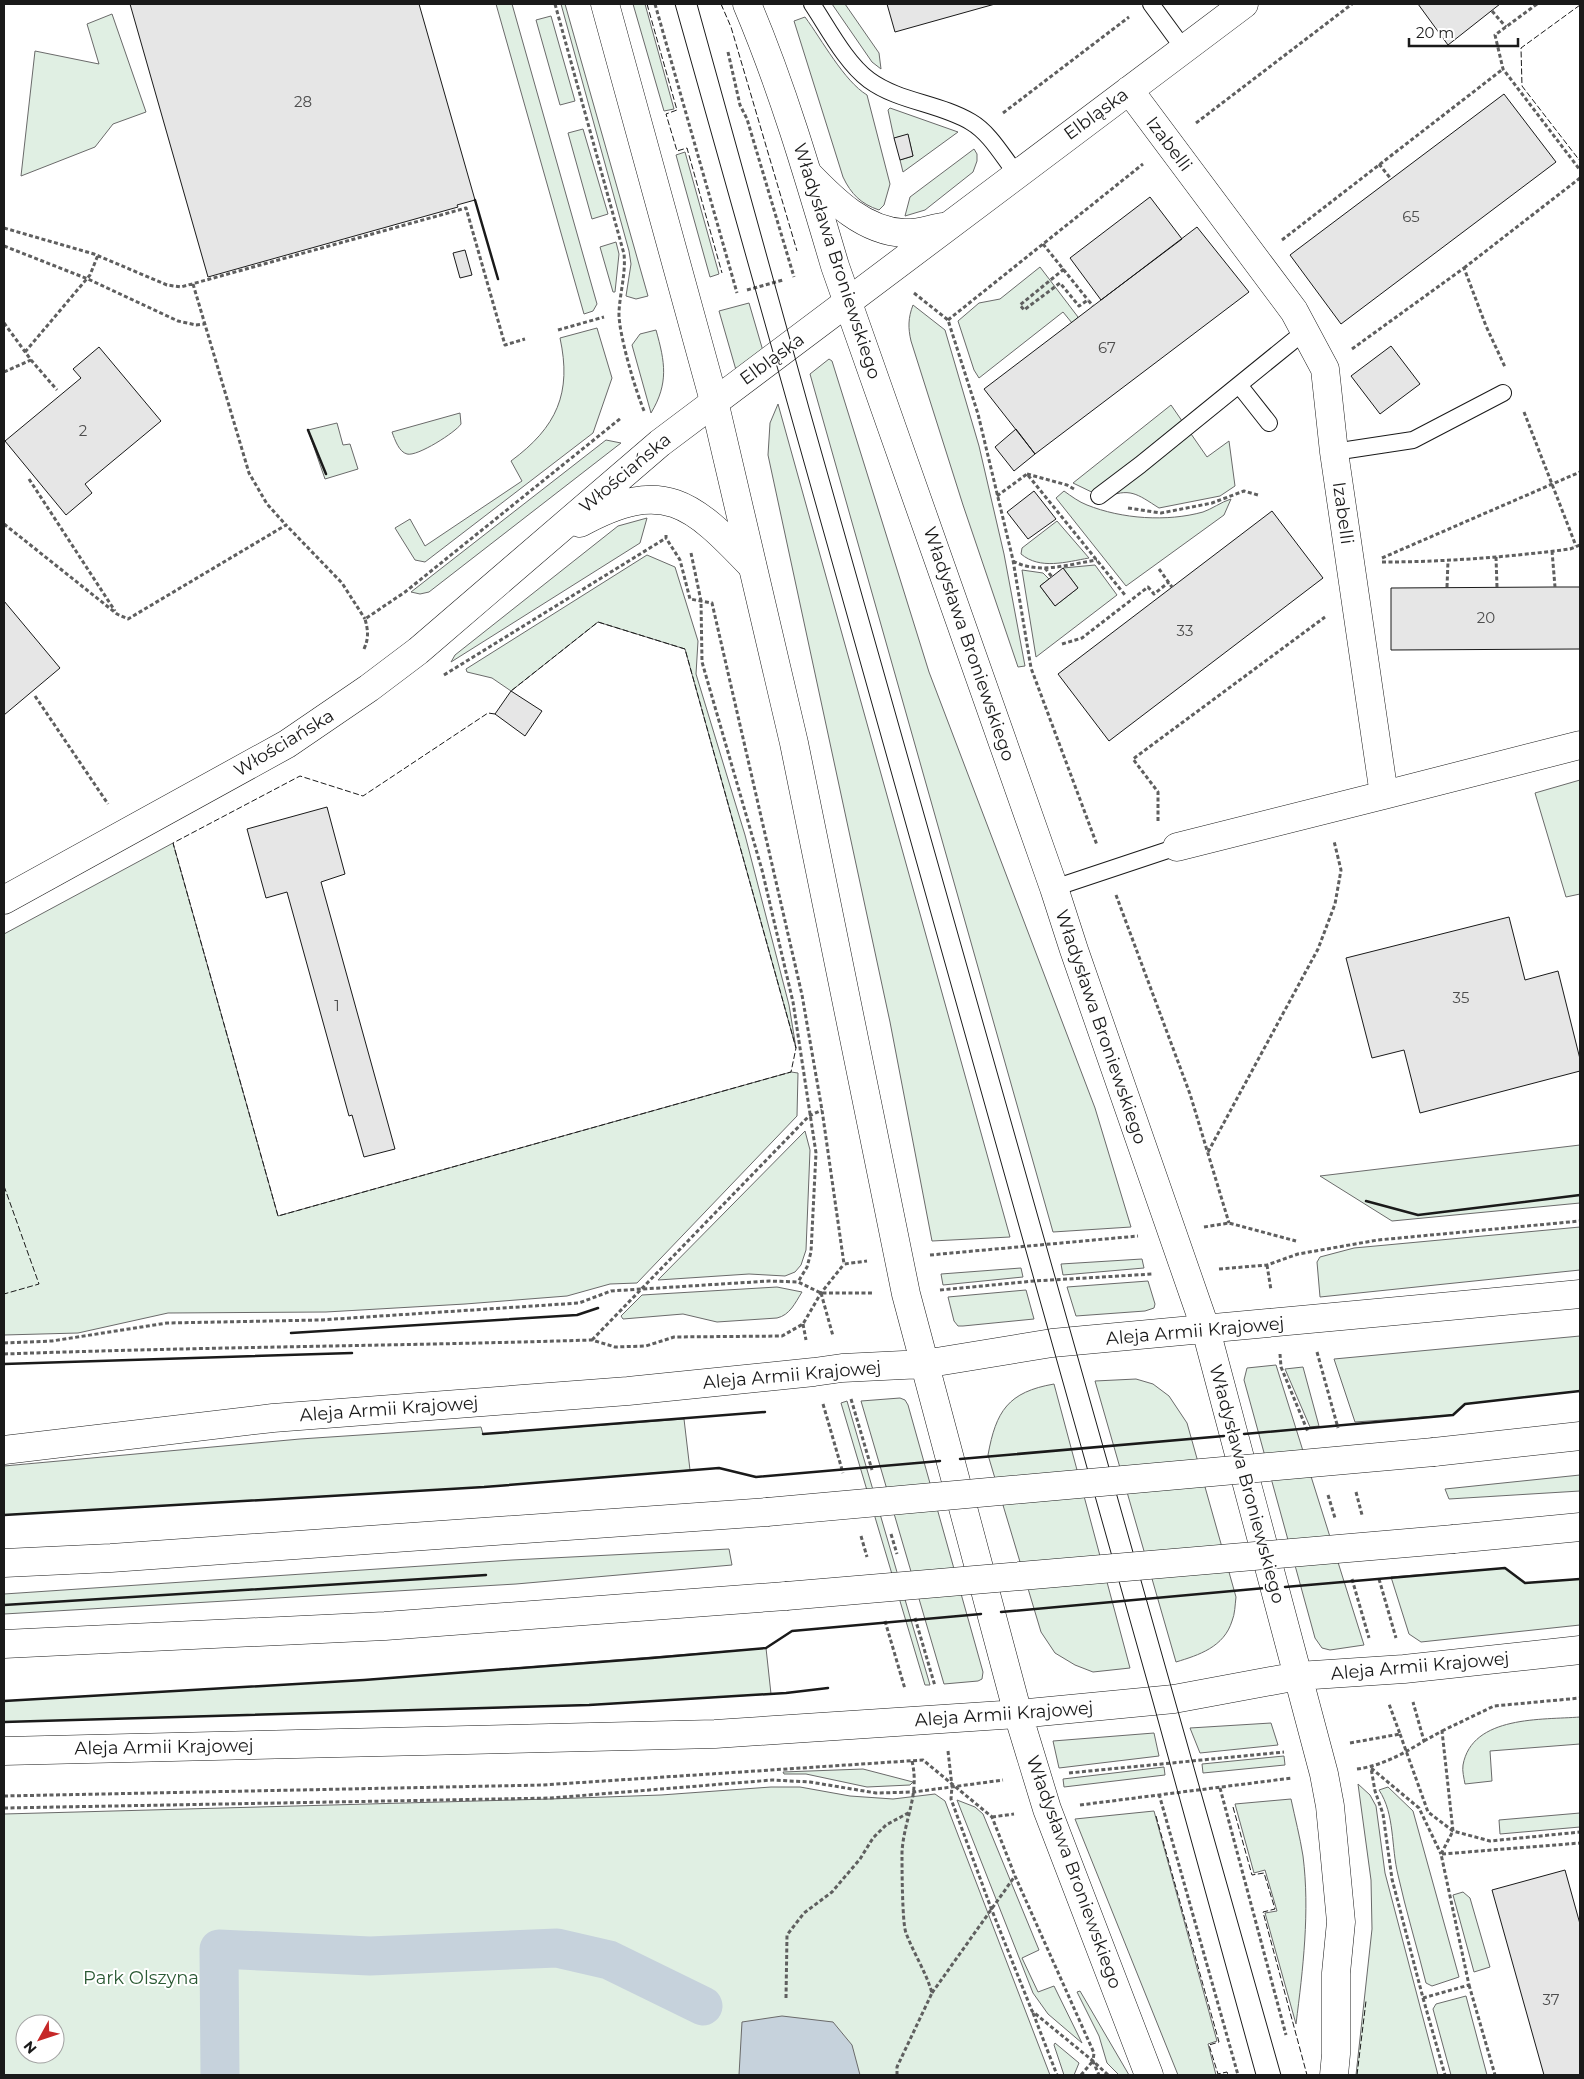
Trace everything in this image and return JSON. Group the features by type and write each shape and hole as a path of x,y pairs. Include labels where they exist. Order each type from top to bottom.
{"main road":[{"name":"Władysława Broniewskiego","path":"605,4 714,401 794,743 906,1294 924,1364 1018,1714 1047,1809 1149,2075"},
{"name":"Władysława Broniewskiego","path":"747,4 764,44 808,174 835,266 1054,888 1206,1330 1324,1774 1330,1806 1341,1922 1336,1973 1336,2054 1334,2075"},
{"name":"Elbląska","path":"714,401 1244,4"},
{"name":"Izabelli","path":"1129,90 1294,312 1325,369 1334,452 1384,794"},
{"name":"Elbląska","path":"808,174 834,201 867,222 886,230 904,233 948,225"},
{"name":"Włościańska","path":"4,900 239,771 308,730 370,688 418,650 660,443 714,401"},
{"name":"Włościańska","path":"537,547 604,510 642,499 664,500 682,506 715,528 752,566"},
{"path":"1177,847 1580,746"},
{"name":"Aleja Armii Krajowej","path":"4,1450 272,1418 628,1391 842,1368 924,1364 1052,1343 1580,1294"},
{"path":"4,1563 112,1558 767,1512 1434,1452 1580,1436"},
{"path":"4,1644 385,1626 786,1596 1580,1527"},
{"name":"Aleja Armii Krajowej","path":"4,1751 715,1734 1018,1714 1167,1700 1298,1676 1404,1669 1580,1650"}],"lane":[{"path":"812,4 853,64 867,79 884,90 955,114 972,122 981,129 1016,173"},
{"path":"1144,8 1184,49"},
{"path":"1099,496 1304,332"},
{"path":"1239,385 1269,424"},
{"path":"1334,452 1413,440 1503,393"},
{"path":"1054,888 1177,847"}],"path":[{"path":"555,4 624,254 625,264 619,313 620,328 646,416"},
{"path":"655,4 737,293"},
{"path":"1538,4 1496,35 1503,69 1580,170"},
{"path":"1000,115 1144,8"},
{"path":"1492,10 1506,27"},
{"path":"726,46 740,105 748,119 794,276"},
{"path":"1280,241 1503,69"},
{"path":"1379,164 1391,179"},
{"path":"1346,353 1464,268 1580,178"},
{"path":"4,228 98,255 171,286 181,287 466,208 505,345 525,339"},
{"path":"1043,244 1092,306"},
{"path":"4,246 88,278 178,320 196,325 205,324"},
{"path":"25,352 88,278 98,255"},
{"path":"1464,268 1486,326 1508,374"},
{"path":"1064,269 1020,304 1024,310 1060,282 1079,306 1088,300"},
{"path":"747,290 783,280"},
{"path":"193,284 249,474 267,504 342,583 365,619 368,641 360,657"},
{"path":"914,292 948,320 978,414 996,496 1013,560 1031,668 1100,854"},
{"path":"558,330 604,317"},
{"path":"4,323 31,360 57,390"},
{"path":"4,372 31,360"},
{"path":"1522,409 1553,484 1578,546 1552,551 1448,561 1381,560 1553,484 1580,472"},
{"path":"365,619 405,592 621,418"},
{"path":"996,496 1027,474 1125,595"},
{"path":"29,479 117,614"},
{"path":"682,506 701,601 702,662 762,870 794,1002 816,1153 811,1252 807,1267 798,1282"},
{"path":"4,524 117,614 128,619 286,525"},
{"path":"1552,551 1555,587"},
{"path":"1496,557 1497,587"},
{"path":"1013,560 1023,566 1044,568 1097,560"},
{"path":"1447,587 1448,561"},
{"path":"1044,568 1052,577"},
{"path":"1159,569 1172,587"},
{"path":"1062,644 1082,638 1148,587 1154,594 1169,582"},
{"path":"1165,823 1158,824 1158,792 1133,759 1332,612"},
{"path":"35,696 108,804"},
{"path":"1208,1152 1318,949 1335,904 1341,870 1328,809"},
{"path":"1114,891 1190,1094 1229,1223"},
{"path":"592,1340 810,1116 822,1110"},
{"path":"4,1342 52,1341 167,1323 320,1320 579,1303 611,1291 769,1281 798,1282 821,1293 906,1294 1034,1281 1268,1265 1298,1254 1378,1240 1580,1222"},
{"path":"4,1354 190,1347 358,1347 592,1340 615,1347 646,1346 674,1338 782,1336 802,1324 821,1293 844,1264"},
{"path":"821,1293 872,1472"},
{"path":"802,1324 844,1476"},
{"path":"889,1529 898,1557"},
{"path":"860,1532 868,1560"},
{"path":"914,1614 945,1718 952,1786 951,1799 1056,2075"},
{"path":"884,1617 914,1720 922,1760 992,1817 1015,1876 1094,2053 1094,2061 1099,2075"},
{"path":"1424,1741 1494,1706 1580,1698"},
{"path":"1441,1854 1452,1831 1442,1731"},
{"path":"1400,1734 1428,1812 1452,1831 1490,1841 1580,1832"},
{"path":"4,1796 543,1785 922,1760"},
{"path":"912,1761 916,1776 902,1851 906,1931 928,1977 932,1993"},
{"path":"1445,2075 1392,1879 1383,1814 1375,1791 1371,1768 1419,1808 1441,1854 1469,1985 1495,2075"},
{"path":"1220,1788 1286,2035"},
{"path":"1159,1794 1238,2075"},
{"path":"786,1998 787,1935 804,1913 832,1892 860,1859 873,1838 886,1826 910,1811"},
{"path":"1441,1854 1580,1843"},
{"path":"897,2075 897,2068 932,1993 1015,1876"},
{"path":"1423,1998 1469,1985"},
{"path":"1032,2011 1094,2061 1108,2075"},
{"path":"1081,2075 1094,2061"}],"green space":[{"path":"496,4 512,4 597,304 593,311 584,314"},
{"path":"561,4 565,4 648,296 636,299 626,296 631,264 629,251"},
{"path":"633,4 645,4 674,109 664,111"},
{"path":"832,4 845,4 879,53 881,69 872,62"},
{"path":"112,14 146,112 113,124 95,147 21,176 35,51 99,64 87,24"},
{"path":"551,16 575,101 560,105 536,20"},
{"path":"805,17 842,70 858,89 867,95 890,184 884,205 879,210 857,198 843,177 794,21"},
{"path":"890,108 958,132 903,172 900,160 913,156 908,135 894,138 888,110"},
{"path":"583,129 608,214 592,219 568,133"},
{"path":"974,149 977,154 977,161 973,172 925,210 905,216 910,197"},
{"path":"685,152 719,274 710,277 676,155"},
{"path":"616,242 619,254 615,292 613,292 600,247"},
{"path":"1040,267 1078,317 1072,323 1063,312 979,378 974,370 958,321 979,303 1000,299"},
{"path":"749,303 763,351 736,370 719,311"},
{"path":"913,305 945,330 979,446 1004,554 1025,666 1018,667 963,505 911,341 909,323"},
{"path":"597,328 612,378 593,433 425,562 415,560 395,528 410,519 425,546 522,481 511,461 540,435 550,422 562,392 564,376 560,338"},
{"path":"656,330 662,352 664,372 661,392 651,413 632,345 640,334"},
{"path":"829,359 832,361 929,672 1095,1108 1131,1227 1053,1232 810,374"},
{"path":"778,404 1010,1237 932,1241 890,1022 768,455 770,423"},
{"path":"1171,405 1207,457 1229,441 1235,486 1220,496 1159,508 1133,494 1120,493 1104,498 1073,483"},
{"path":"460,413 461,424 458,428 436,443 412,454 402,451 392,432"},
{"path":"337,423 343,445 350,444 358,469 325,479 308,430"},
{"path":"606,440 621,443 429,592 420,594 411,592"},
{"path":"1064,491 1081,502 1101,510 1145,518 1175,517 1203,512 1231,499 1224,515 1126,586 1056,498"},
{"path":"647,518 640,543 451,662 455,655 618,526"},
{"path":"1057,521 1089,558 1054,564 1036,562 1021,554 1022,548"},
{"path":"647,555 675,567 698,641 696,674 745,835 789,1005 796,1048 685,649 598,622 511,691 492,678 467,672 466,669"},
{"path":"1095,565 1117,595 1036,657 1022,570 1043,573 1049,579 1040,586 1055,606 1078,588 1063,568"},
{"path":"1580,780 1580,894 1566,897 1535,793"},
{"path":"173,843 278,1216 791,1072 798,1073 797,1116 637,1283 610,1284 567,1296 465,1304 326,1312 168,1313 78,1333 4,1335 4,934"},
{"path":"805,1131 810,1150 806,1250 801,1265 795,1272 785,1276 749,1274 658,1280"},
{"path":"1580,1145 1580,1203 1392,1221 1320,1176"},
{"path":"1580,1227 1580,1270 1320,1297 1317,1262 1320,1257 1354,1248"},
{"path":"1142,1259 1144,1268 1063,1275 1061,1264"},
{"path":"1021,1268 1023,1277 943,1285 941,1274"},
{"path":"1148,1281 1155,1304 1154,1308 1145,1311 1076,1316 1067,1287"},
{"path":"777,1287 802,1292 789,1311 777,1318 717,1322 683,1314 623,1319 621,1316 642,1295"},
{"path":"1026,1290 1034,1319 963,1326 958,1326 954,1321 948,1297"},
{"path":"1580,1336 1580,1391 1465,1404 1453,1415 1355,1422 1334,1359"},
{"path":"1276,1365 1364,1645 1330,1650 1322,1648 1315,1638 1244,1380 1247,1368"},
{"path":"1303,1367 1319,1426 1310,1427 1285,1369"},
{"path":"1136,1379 1153,1384 1169,1396 1187,1423 1236,1597 1233,1618 1228,1630 1217,1644 1202,1653 1176,1662 1095,1381"},
{"path":"1054,1384 1130,1668 1093,1672 1075,1665 1055,1653 1041,1632 988,1455 995,1426 1007,1406 1025,1392"},
{"path":"900,1398 905,1400 908,1405 983,1672 982,1679 978,1681 944,1684 861,1401"},
{"path":"847,1401 930,1685 925,1685 841,1403"},
{"path":"684,1419 690,1470 484,1487 4,1515 4,1466 300,1439 481,1427 483,1434"},
{"path":"1580,1475 1580,1491 1449,1499 1445,1489"},
{"path":"729,1549 732,1565 516,1584 4,1614 4,1594 512,1560"},
{"path":"1505,1568 1525,1583 1580,1579 1580,1625 1421,1642 1409,1634 1391,1577"},
{"path":"766,1648 771,1694 589,1705 4,1722 4,1701 364,1680"},
{"path":"1580,1717 1580,1744 1490,1751 1492,1781 1465,1784 1463,1765 1469,1749 1480,1737 1494,1729 1511,1723"},
{"path":"1271,1723 1278,1745 1200,1753 1190,1728"},
{"path":"1154,1733 1159,1756 1059,1768 1053,1741"},
{"path":"1284,1756 1285,1765 1203,1773 1202,1764"},
{"path":"1164,1767 1165,1775 1064,1787 1063,1779"},
{"path":"863,1769 913,1782 910,1785 867,1787 806,1774 784,1774 783,1772"},
{"path":"1358,1784 1370,1795 1376,1806 1385,1873 1438,2075 1356,2075 1372,1929 1371,1880"},
{"name":"Park Olszyna","path":"771,1787 800,1787 850,1796 893,1799 935,1794 945,1801 1050,2075 4,2075 4,1814 661,1795"},
{"path":"1388,1787 1413,1811 1459,1977 1432,1986 1426,1983 1404,1902 1388,1809 1379,1790"},
{"path":"1291,1799 1303,1856 1306,1898 1303,1961 1296,2024 1265,1913 1277,1911 1265,1870 1254,1873 1235,1804"},
{"path":"957,1800 975,1807 983,1814 1039,1950 1022,1958 1038,1992 1054,1986 1082,2043 1048,2014 1033,1993"},
{"path":"1154,1811 1217,2041 1208,2044 1216,2075 1178,2075 1075,1819"},
{"path":"1580,1813 1580,1827 1500,1834 1499,1820"},
{"path":"1463,1892 1470,1898 1490,1967 1474,1972 1453,1895"},
{"path":"1080,1991 1129,2075 1119,2075 1107,2063 1099,2036 1077,1992"},
{"path":"1466,1996 1487,2075 1451,2075 1433,2009 1436,2004"},
{"path":"1055,2043 1079,2063 1074,2075 1064,2075 1054,2045"}],"shaded area":[{"path":"782,2016 833,2022 852,2045 860,2075 739,2075 742,2022"}],"building":[{"path":"130,4 419,4 475,200 457,205 458,207 208,277"},
{"path":"887,4 995,4 895,32"},
{"path":"1418,4 1500,4 1448,45"},
{"path":"1504,94 1556,162 1341,324 1290,255"},
{"path":"908,134 913,156 900,160 894,138"},
{"path":"1150,197 1182,239 1101,300 1070,258"},
{"path":"1197,227 1249,292 1035,454 984,389"},
{"path":"465,250 472,275 460,278 453,253"},
{"path":"1391,346 1420,384 1380,414 1351,376"},
{"path":"99,347 161,421 85,484 92,493 66,515 5,441 81,378 73,369"},
{"path":"1016,429 1035,454 1014,471 995,447"},
{"path":"1034,491 1056,519 1028,539 1007,512"},
{"path":"1272,511 1323,578 1109,741 1058,674"},
{"path":"1063,568 1078,588 1055,606 1040,586"},
{"path":"1580,587 1580,649 1391,650 1391,588"},
{"path":"4,601 60,668 4,715"},
{"path":"511,691 542,711 525,736 495,714"},
{"path":"327,807 345,874 321,882 395,1149 364,1157 352,1115 349,1116 287,892 266,898 247,829"},
{"path":"1509,917 1525,980 1558,971 1580,1059 1580,1071 1420,1113 1404,1050 1372,1058 1346,958"},
{"path":"1565,1870 1580,1924 1580,2075 1544,2075 1492,1890"}],"waterway":[{"path":"220,2075 219,1949 370,1956 557,1948 609,1960 703,2006"}],"tram line":[{"path":"675,4 1153,1702 1256,2075"},
{"path":"697,4 809,408 1281,2075"}],"fence":[{"path":"647,4 677,110 666,114 677,151 687,148 722,273"},
{"path":"721,4 731,27 797,251"},
{"path":"1580,5 1521,48 1522,86 1580,161"},
{"path":"495,714 488,713 363,796 300,776 173,843 278,1216 791,1072 796,1048 685,649 598,622 511,691"},
{"path":"4,1186 39,1284 4,1294"},
{"path":"1233,1807 1252,1875 1264,1873 1275,1909 1263,1912 1307,2075"},
{"path":"1156,1816 1219,2042 1209,2045 1218,2074 1227,2072 1228,2075"},
{"path":"1357,2075 1366,2001"}],"wall":[{"path":"475,200 498,279"},
{"path":"308,430 326,474"},
{"path":"1366,1201 1418,1215 1580,1195"},
{"path":"291,1333 577,1315 598,1308"},
{"path":"4,1364 352,1353"},
{"path":"1244,1434 1453,1415 1465,1404 1580,1391"},
{"path":"483,1434 765,1412"},
{"path":"960,1459 1224,1436"},
{"path":"4,1515 484,1487 719,1468 756,1477 940,1461"},
{"path":"1285,1587 1505,1568 1525,1583 1580,1579"},
{"path":"4,1605 486,1575"},
{"path":"1001,1612 1265,1588"},
{"path":"4,1701 364,1680 766,1648 792,1631 981,1614"},
{"path":"4,1722 589,1705 786,1693 828,1688"}]}
